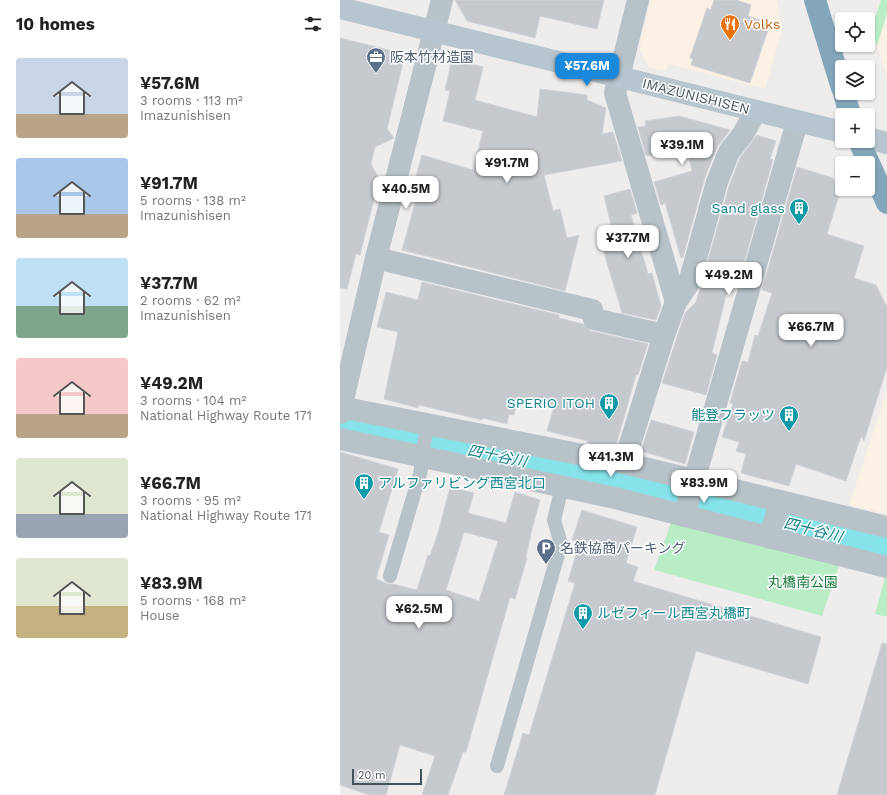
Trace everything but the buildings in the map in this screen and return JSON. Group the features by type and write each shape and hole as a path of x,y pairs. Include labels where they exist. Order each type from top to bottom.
{"highway":[{"path":"815,0 835,65"},
{"path":"862,148 887,203"}],"street":[{"path":"442,0 376,258 340,409 427,429 624,464 688,499 775,520 887,527"},
{"path":"638,0 615,93 676,302"},
{"name":"IMAZUNISHISEN","path":"340,8 835,130"},
{"path":"624,464 664,335 676,302 689,283 717,182 729,152 743,134 756,111"},
{"path":"688,499 797,122"},
{"path":"875,140 887,144"},
{"path":"376,258 592,310 594,319 664,335"},
{"path":"340,439 422,453 562,487 615,498 688,499 775,520 887,567"}],"lane":[{"path":"390,576 421,470 422,453 427,429"},
{"path":"497,766 560,544 554,520 562,487"}],"shaded area":[{"path":"651,0 776,0 783,27 765,89 669,64 666,71 649,67 639,49"},
{"path":"881,0 887,0 887,78 875,38 875,19"},
{"path":"887,391 887,514 849,505"}],"green space":[{"path":"881,0 887,0 887,13 877,46 875,39 875,19"},
{"name":"丸橋南公園","path":"671,523 840,563 822,616 654,570"},
{"path":"887,574 887,617 875,614"}],"waterway":[{"name":"四十谷川","path":"340,423 636,486 887,549"}],"place":[{"name":"Volks","path":"730,41"},
{"name":"阪本竹材造園","path":"376,74"},
{"name":"Sand glass","path":"799,225"},
{"name":"SPERIO ITOH","path":"609,420"},
{"name":"能登フラッツ","path":"789,432"},
{"name":"アルファリビング西宮北口","path":"364,500"},
{"name":"名鉄協商パーキング","path":"546,565"},
{"name":"ルゼフィール西宮丸橋町","path":"583,630"}]}
